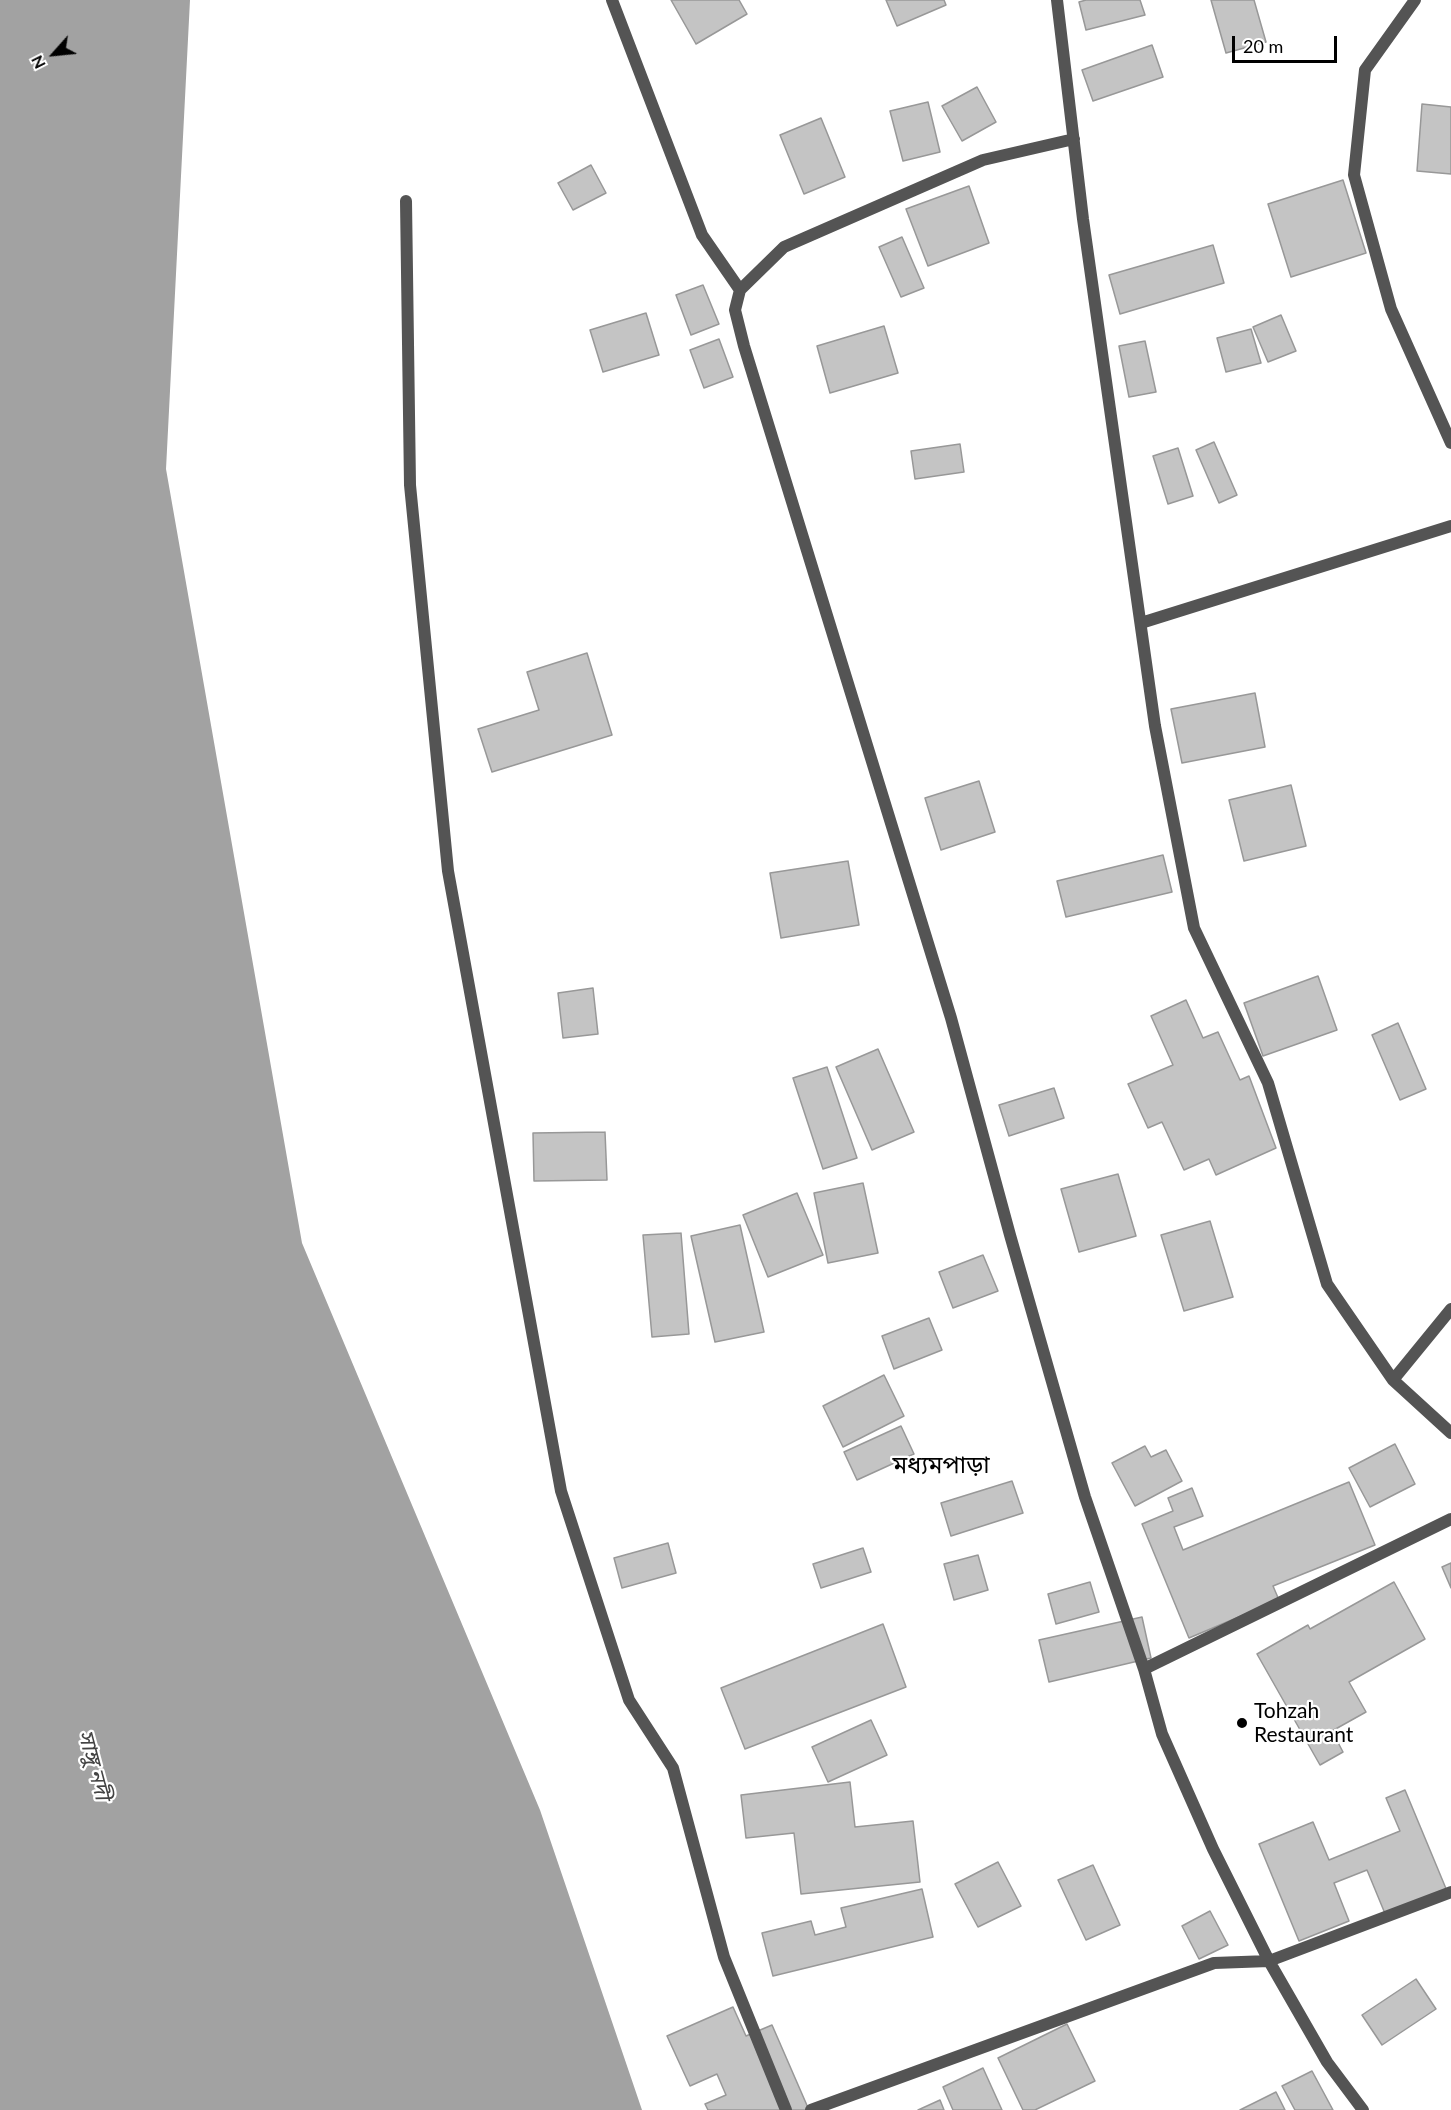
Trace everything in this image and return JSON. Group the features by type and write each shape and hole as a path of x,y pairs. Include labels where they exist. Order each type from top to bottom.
{"street":[{"path":"612,0 702,235 740,290"},
{"path":"1057,0 1097,325 1155,726 1194,928 1268,1083 1327,1284 1393,1380 1451,1433"},
{"path":"1415,0 1365,70 1354,175 1391,309 1451,443"},
{"path":"1074,139 983,160 784,247 740,290 735,310 744,346 951,1018 1085,1497 1144,1669 1162,1734 1213,1850 1269,1961 1327,2062 1363,2110"},
{"path":"406,201 410,485 448,871 561,1491 629,1700 673,1768 724,1956 786,2110"},
{"path":"1141,622 1451,526"},
{"path":"1393,1380 1451,1309"},
{"path":"1144,1669 1451,1519"},
{"path":"811,2110 1214,1963 1269,1961 1451,1893"}],"water":[{"name":"সাঙ্গু নদী","path":"0,0 190,0 166,469 302,1243 540,1810 642,2110 0,2110"}],"building":[{"path":"671,0 739,0 747,14 696,44"},
{"path":"886,0 944,0 946,5 897,26"},
{"path":"1140,0 1145,15 1086,30 1079,2"},
{"path":"1211,0 1254,0 1266,42 1226,53"},
{"path":"1152,45 1163,77 1093,101 1082,70"},
{"path":"977,87 996,122 962,141 942,106"},
{"path":"928,102 940,152 903,161 890,111"},
{"path":"1422,104 1451,107 1451,174 1417,171"},
{"path":"821,118 845,177 804,194 780,135"},
{"path":"591,165 606,193 573,210 558,183"},
{"path":"1343,180 1366,253 1291,277 1268,204"},
{"path":"969,186 989,243 928,266 906,209"},
{"path":"902,237 924,288 901,297 879,247"},
{"path":"1213,245 1224,283 1120,314 1109,275"},
{"path":"703,285 719,324 691,335 676,295"},
{"path":"646,313 659,355 603,372 590,330"},
{"path":"1281,315 1296,351 1268,362 1253,327"},
{"path":"884,326 898,373 830,393 817,346"},
{"path":"1251,329 1261,363 1226,372 1217,338"},
{"path":"719,339 733,377 704,388 690,350"},
{"path":"1145,341 1156,392 1129,397 1119,346"},
{"path":"1214,442 1237,495 1219,503 1196,450"},
{"path":"960,444 964,472 915,479 911,451"},
{"path":"1178,448 1193,496 1168,504 1153,456"},
{"path":"587,653 612,735 492,772 478,729 539,710 527,672"},
{"path":"1255,693 1265,747 1182,763 1171,709"},
{"path":"979,781 995,832 941,850 925,798"},
{"path":"1291,785 1306,846 1244,861 1229,800"},
{"path":"1163,855 1172,892 1066,917 1057,881"},
{"path":"848,861 859,925 781,938 770,873"},
{"path":"1318,976 1337,1030 1263,1056 1244,1003"},
{"path":"593,988 598,1034 563,1038 558,993"},
{"path":"1186,1000 1203,1038 1218,1032 1240,1080 1249,1076 1276,1148 1216,1175 1209,1159 1184,1170 1162,1122 1148,1128 1128,1084 1173,1065 1151,1016"},
{"path":"1398,1023 1426,1089 1400,1100 1372,1035"},
{"path":"878,1049 914,1132 872,1150 836,1067"},
{"path":"827,1067 857,1158 823,1169 793,1078"},
{"path":"1054,1088 1064,1118 1009,1136 999,1105"},
{"path":"605,1132 607,1180 534,1181 533,1133"},
{"path":"1118,1174 1136,1236 1079,1252 1061,1189"},
{"path":"863,1183 878,1253 828,1263 814,1193"},
{"path":"797,1193 823,1255 768,1277 743,1215"},
{"path":"1210,1221 1233,1297 1184,1311 1161,1235"},
{"path":"740,1225 764,1332 715,1342 691,1236"},
{"path":"681,1233 689,1334 652,1337 643,1235"},
{"path":"983,1255 998,1291 953,1308 939,1272"},
{"path":"929,1318 942,1350 894,1369 882,1336"},
{"path":"884,1375 904,1416 843,1447 823,1406"},
{"path":"901,1426 914,1454 857,1480 844,1452"},
{"path":"1395,1444 1415,1484 1370,1507 1349,1468"},
{"path":"1145,1446 1151,1457 1166,1450 1182,1481 1135,1506 1112,1463"},
{"path":"1012,1481 1023,1513 951,1536 941,1503"},
{"path":"1349,1482 1375,1545 1273,1586 1279,1600 1189,1638 1142,1524 1173,1511 1168,1498 1192,1488 1203,1516 1174,1527 1183,1550"},
{"path":"668,1543 676,1573 622,1588 614,1558"},
{"path":"863,1548 871,1572 821,1588 813,1564"},
{"path":"978,1555 988,1590 954,1600 944,1564"},
{"path":"1451,1563 1451,1588 1442,1567"},
{"path":"1090,1582 1099,1612 1056,1624 1048,1594"},
{"path":"1394,1582 1425,1639 1349,1682 1366,1712 1332,1731 1343,1752 1320,1765 1257,1654 1308,1625 1310,1629"},
{"path":"1142,1617 1151,1658 1049,1682 1039,1640"},
{"path":"883,1624 906,1687 745,1749 721,1688"},
{"path":"871,1720 887,1755 828,1782 812,1747"},
{"path":"850,1782 855,1827 913,1821 920,1882 801,1894 794,1833 746,1838 741,1795"},
{"path":"1405,1790 1447,1891 1386,1916 1367,1870 1334,1883 1349,1921 1299,1941 1259,1844 1313,1822 1329,1860 1400,1831 1386,1798"},
{"path":"998,1862 1021,1906 978,1927 955,1884"},
{"path":"1093,1865 1120,1925 1086,1940 1058,1880"},
{"path":"922,1889 933,1937 773,1976 762,1933 811,1921 815,1935 846,1927 841,1908"},
{"path":"1210,1911 1228,1945 1199,1959 1182,1926"},
{"path":"1416,1979 1436,2009 1382,2045 1362,2015"},
{"path":"733,2007 746,2036 772,2025 809,2110 708,2110 705,2104 726,2095 717,2074 690,2086 667,2036"},
{"path":"1067,2024 1095,2081 1035,2110 1023,2110 998,2058"},
{"path":"983,2068 1002,2110 953,2110 943,2087"},
{"path":"1312,2071 1333,2110 1295,2110 1282,2086"},
{"path":"1276,2092 1285,2110 1240,2110"},
{"path":"940,2100 944,2110 918,2110"}],"place":[{"name":"Tohzah Restaurant","path":"1242,1723"}],"district":[{"name":"মধ্যমপাড়া","path":"941,1465"}]}
